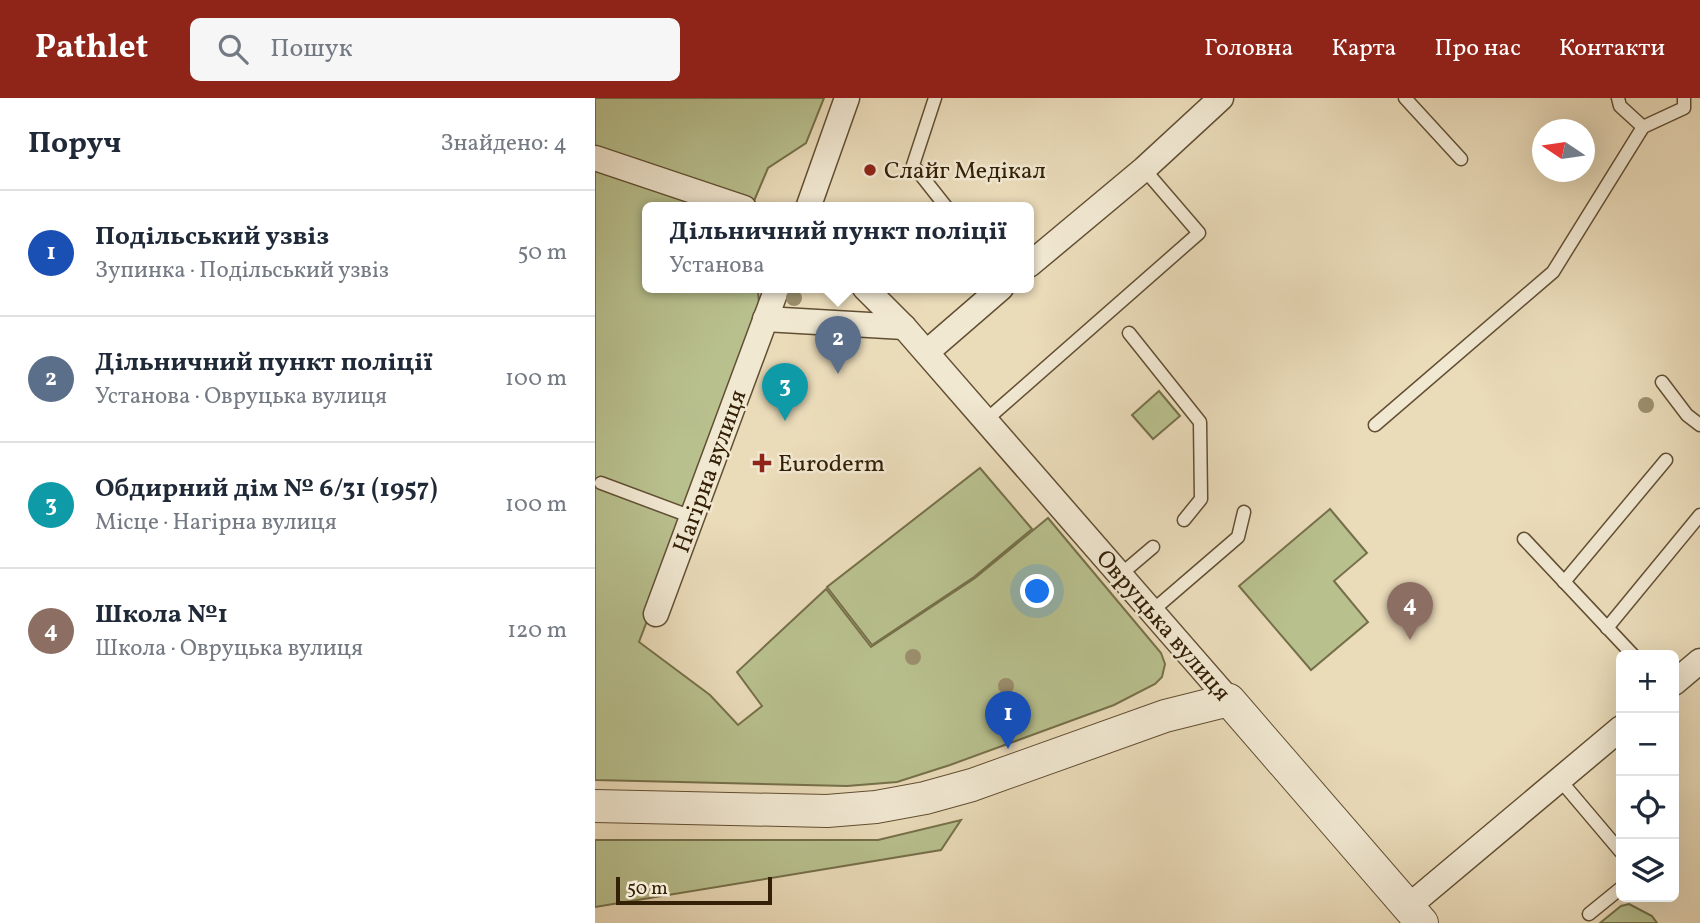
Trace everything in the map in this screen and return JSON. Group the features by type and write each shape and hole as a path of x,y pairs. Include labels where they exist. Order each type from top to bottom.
{"street":[{"path":"810,202 847,98"},
{"path":"1034,261 1144,169 1221,98"},
{"path":"595,158 726,202"},
{"name":"Нагірна вулиця","path":"656,614 775,293"},
{"name":"Овруцька вулиця","path":"870,293 927,352 1416,915"},
{"path":"927,352 995,293"},
{"path":"765,319 904,327"},
{"path":"1679,679 1700,661"},
{"path":"595,806 815,811 876,807 925,798 972,785 1165,716 1229,700"},
{"path":"1416,915 1560,780 1616,732"}],"lane":[{"path":"935,98 913,165 942,202"},
{"path":"1405,98 1461,159"},
{"path":"1618,98 1620,106 1643,127"},
{"path":"1375,425 1553,272 1643,127 1684,108 1684,98"},
{"path":"986,420 1199,233 1144,169"},
{"path":"1129,333 1201,422 1201,499 1184,520"},
{"path":"1662,383 1687,415 1700,425"},
{"path":"1564,582 1666,460"},
{"path":"601,483 692,517"},
{"path":"1151,611 1238,537 1244,512"},
{"path":"1607,628 1700,515"},
{"path":"1524,539 1628,650"},
{"path":"1121,575 1153,547"},
{"path":"1560,780 1616,846"},
{"path":"1589,914 1616,892"}],"green space":[{"path":"595,98 824,98 806,143 768,168 754,202 642,202 642,293 758,293 759,306 684,524 639,642 710,695 738,725 762,706 737,672 826,589 871,647 975,578 1048,518 1161,653 1165,664 1162,677 1155,684 1114,705 897,782 847,786 595,780"},
{"path":"1159,391 1180,416 1153,439 1132,415"},
{"path":"980,468 1032,529 974,577 872,645 827,587"},
{"path":"1330,509 1367,553 1334,581 1368,622 1311,670 1239,586"},
{"path":"961,820 941,850 595,907 595,840 878,840"},
{"path":"1629,904 1652,916 1657,923 1600,923 1621,906"}],"place":[{"name":"Слайг Медікал","path":"870,170"},
{"name":"Дільничний пункт поліції","path":"838,374"},
{"name":"Обдирний дім № 6/31 (1957)","path":"785,421"},
{"name":"Euroderm","path":"762,463"},
{"name":"Школа №1","path":"1410,640"},
{"name":"Подільський узвіз","path":"1008,749"}]}
